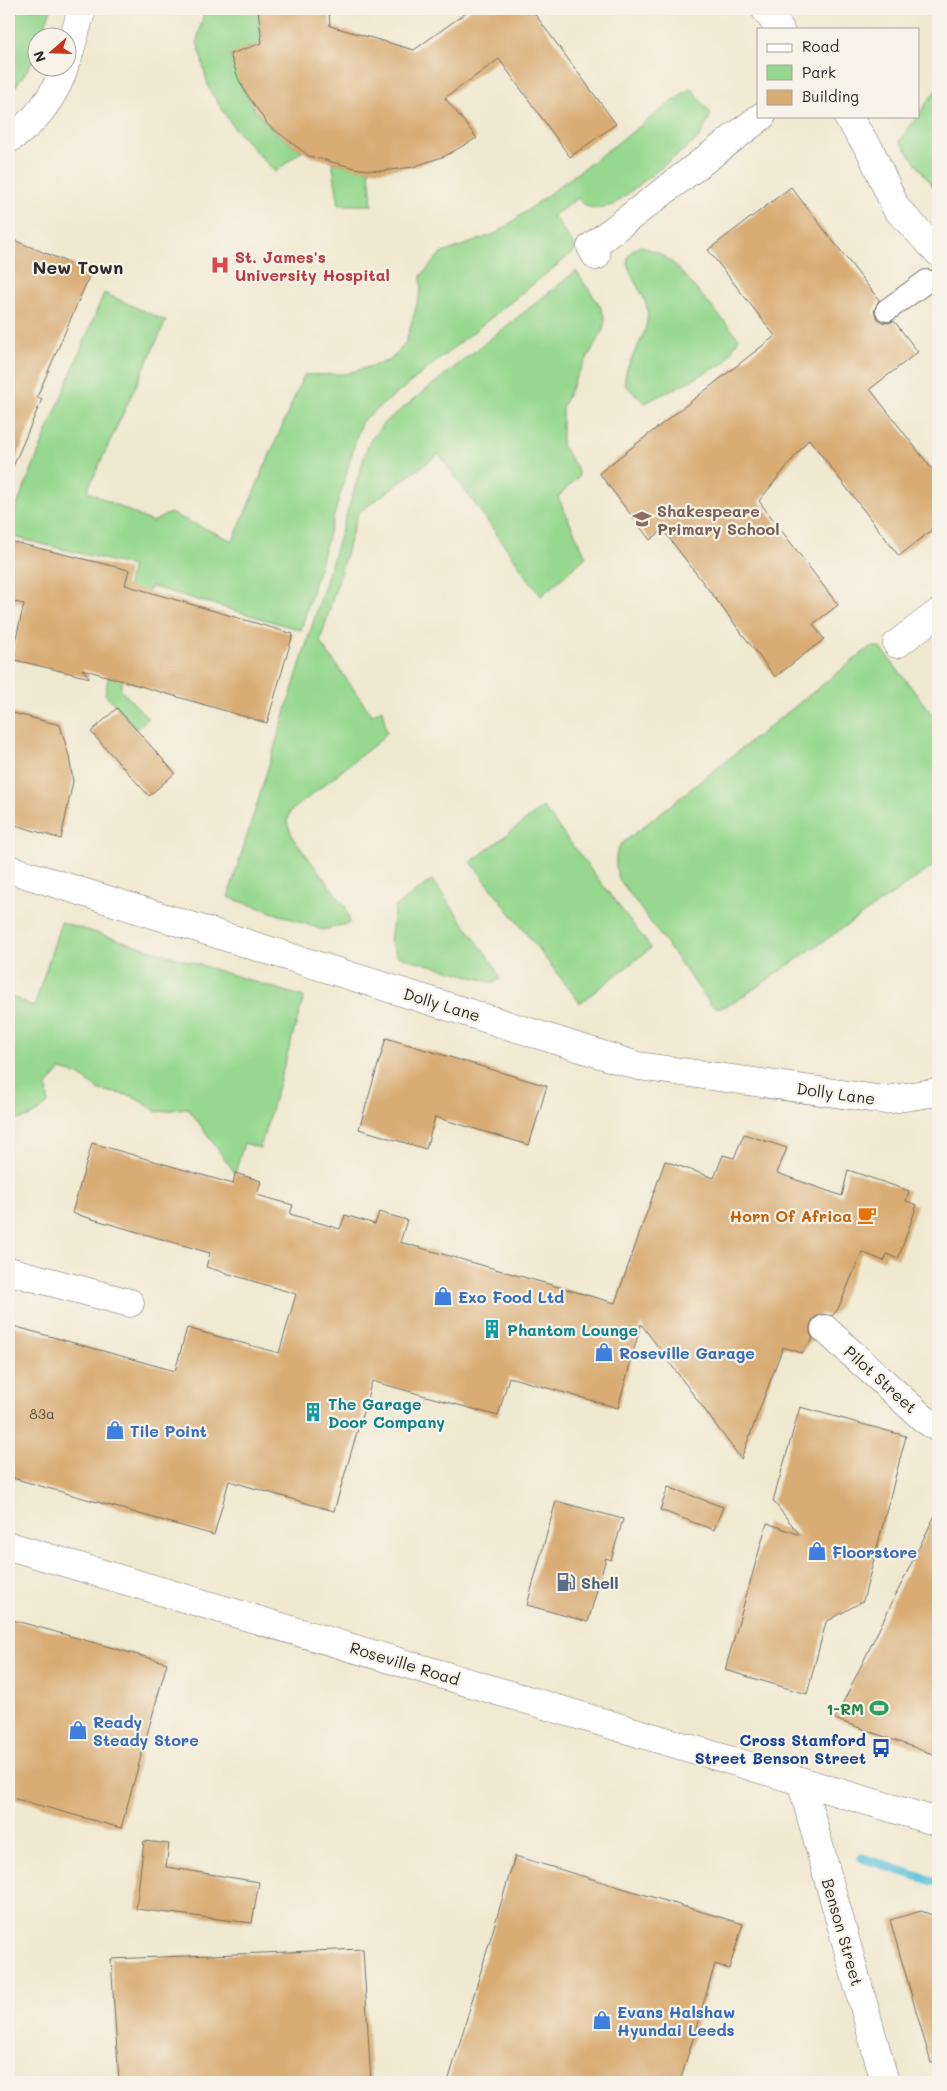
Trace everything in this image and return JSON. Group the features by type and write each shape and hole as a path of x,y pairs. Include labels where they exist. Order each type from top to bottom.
{"street":[{"path":"76,28 82,9"},
{"path":"765,9 779,28"},
{"path":"9,139 39,113 61,78"},
{"path":"589,252 759,118"},
{"path":"848,118 870,150 896,208 938,252"},
{"path":"887,310 927,281"},
{"path":"897,644 938,613"},
{"name":"Dolly Lane","path":"9,869 638,1066 885,1100 938,1092"},
{"path":"9,1270 130,1304"},
{"name":"Pilot Street","path":"825,1328 924,1419 938,1428"},
{"name":"Roseville Road","path":"9,1546 938,1822"},
{"name":"Benson Street","path":"800,1781 885,2082"}],"green space":[{"path":"13,9 51,9 44,28 28,28 28,68 9,94 9,21"},
{"path":"205,9 260,9 262,43 230,54 250,101 261,118 275,132 302,151 275,172 234,128 209,89 197,41"},
{"path":"938,87 938,194 900,141 916,118 920,118 920,113"},
{"path":"691,88 711,114 699,138 613,205 594,208 586,205 578,198 553,216 577,249 361,422 301,630 150,586 120,689 148,718 137,729 105,694 132,566 9,536 9,513 13,515 104,293 166,321 87,491 152,522 170,513 233,541 304,375 345,374 391,360 406,342 421,290 421,276 440,254 497,233"},
{"path":"332,162 369,170 372,205 339,205"},
{"path":"641,246 659,253 674,264 739,338 725,363 645,403 625,385 628,367 645,329 647,319 645,300 628,265 628,258 632,251"},
{"path":"576,271 600,306 605,319 603,330 576,378 562,408 562,446 576,466 579,476 558,497 586,557 541,596 439,454 358,513 320,642 372,715 382,709 387,733 290,812 287,822 293,838 345,906 350,923 323,930 228,897 369,442 384,423"},
{"path":"870,647 880,647 938,722 938,863 736,1001 724,1007 711,1005 619,879 616,862 618,849 620,845"},
{"path":"543,807 651,948 580,1003 471,862"},
{"path":"432,880 494,965 500,979 494,983 398,956 390,941 395,907"},
{"path":"61,922 304,997 260,1148 244,1143 235,1173 188,1108 157,1112 133,1096 99,1090 79,1075 60,1070 47,1086 48,1103 40,1111 25,1118 9,1119 9,995 34,1007"}],"building":[{"path":"258,9 329,9 330,26 414,50 471,9 531,9 616,124 570,157 499,59 445,98 477,138 445,156 413,167 382,171 359,169 309,156 268,125 238,78 230,54 262,43"},
{"path":"791,187 879,300 874,311 877,318 882,322 894,321 918,352 870,389 938,477 938,525 899,556 809,439 759,501 838,605 813,624 824,639 775,677 663,530 650,540 599,473 775,336 708,250"},
{"path":"9,238 91,272 37,397 42,399 9,476"},
{"path":"9,541 129,570 125,585 293,634 267,723 82,669 90,678 11,659 24,604 9,601"},
{"path":"117,708 175,773 149,796 91,732"},
{"path":"9,712 60,725 69,756 73,781 61,839 9,823"},
{"path":"386,1038 547,1086 529,1145 435,1117 426,1149 359,1129"},
{"path":"744,1134 787,1148 777,1173 842,1196 848,1170 909,1191 906,1201 917,1205 898,1259 887,1254 884,1261 862,1252 838,1309 832,1316 821,1314 813,1319 810,1333 813,1339 802,1353 783,1347 741,1459 641,1324 618,1408 509,1377 498,1416 372,1381 334,1511 229,1481 214,1535 9,1477 9,1342 13,1326 175,1371 187,1328 279,1353 296,1294 206,1267 210,1253 72,1213 92,1143 233,1184 235,1173 261,1181 257,1195 293,1205 290,1214 340,1229 345,1215 375,1224 379,1212 407,1220 400,1242 615,1303 665,1161 714,1178 723,1155 734,1158"},
{"name":"Floorstore","path":"800,1407 906,1436 863,1601 826,1622 807,1694 725,1670 767,1523 800,1535 773,1501"},
{"path":"668,1487 723,1507 714,1530 660,1510"},
{"name":"Shell","path":"556,1501 623,1519 611,1560 606,1558 588,1622 527,1605"},
{"path":"938,1509 938,1756 835,1719"},
{"name":"Ready Steady Store","path":"9,1619 167,1663 121,1828 9,1797"},
{"path":"144,1841 169,1844 166,1867 259,1882 252,1923 136,1909"},
{"path":"515,1856 743,1924 729,1969 715,1964 680,2082 448,2082"},
{"path":"921,1911 938,1917 938,2062 931,2063 890,1920"},
{"path":"363,1949 371,2082 119,2082 111,1959"}],"waterway":[{"path":"862,1858 938,1883"}],"place":[{"name":"St. James's University Hospital","path":"220,265"},
{"name":"Shakespeare Primary School","path":"642,519"},
{"name":"Horn Of Africa","path":"867,1215"},
{"name":"Exo Food Ltd","path":"443,1296"},
{"name":"Phantom Lounge","path":"492,1329"},
{"name":"Roseville Garage","path":"604,1352"},
{"name":"The Garage Door Company","path":"313,1412"},
{"name":"Tile Point","path":"115,1430"},
{"name":"Floorstore","path":"817,1551"},
{"name":"Shell","path":"566,1582"},
{"name":"1-RM","path":"879,1708"},
{"name":"Ready Steady Store","path":"78,1730"},
{"name":"Cross Stamford Street Benson Street","path":"881,1748"},
{"name":"Evans Halshaw Hyundai Leeds","path":"602,2020"}],"district":[{"name":"New Town","path":"78,267"}]}
